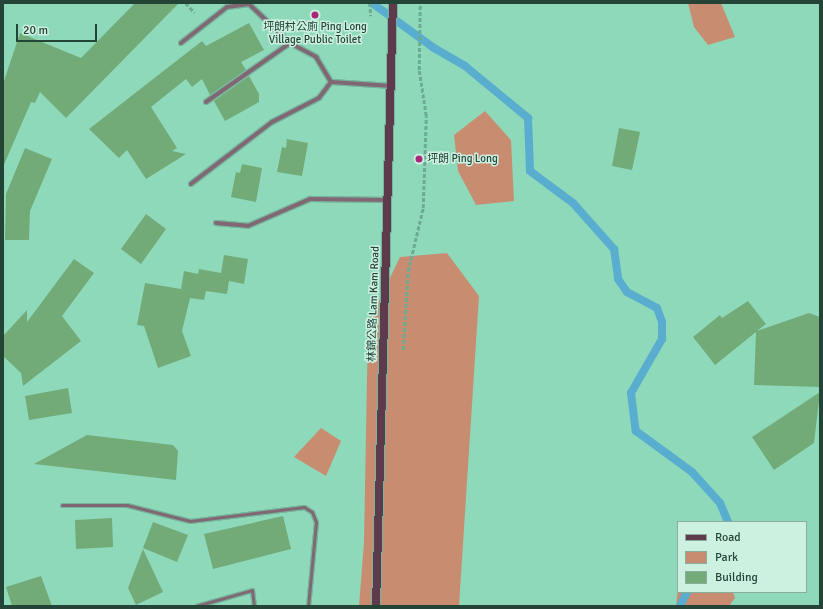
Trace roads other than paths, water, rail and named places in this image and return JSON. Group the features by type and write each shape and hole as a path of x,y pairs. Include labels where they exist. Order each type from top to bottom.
{"main road":[{"name":"林錦公路 Lam Kam Road","path":"376,606 389,200 393,3"}],"street":[{"path":"181,43 227,7 239,3 249,4 258,9 290,43 316,57 331,82"},
{"path":"206,102 290,43"},
{"path":"331,82 392,86"},
{"path":"191,184 272,122 320,98 331,82"},
{"path":"216,223 248,226 310,199 389,200"}],"lane":[{"path":"62,505 127,505 190,521 304,507 312,512 316,522 308,606"},
{"path":"196,606 252,590 254,606"}],"waterway":[{"path":"372,3 434,48 465,66 528,118 530,171 573,203 614,249 618,279 627,292 657,308 662,322 662,339 631,393 636,431 692,472 720,503 728,521"},
{"path":"680,606 686,593"}],"place":[{"name":"坪朗村公廁 Ping Long Village Public Toilet","path":"315,15"},
{"name":"坪朗 Ping Long","path":"419,159"}]}
